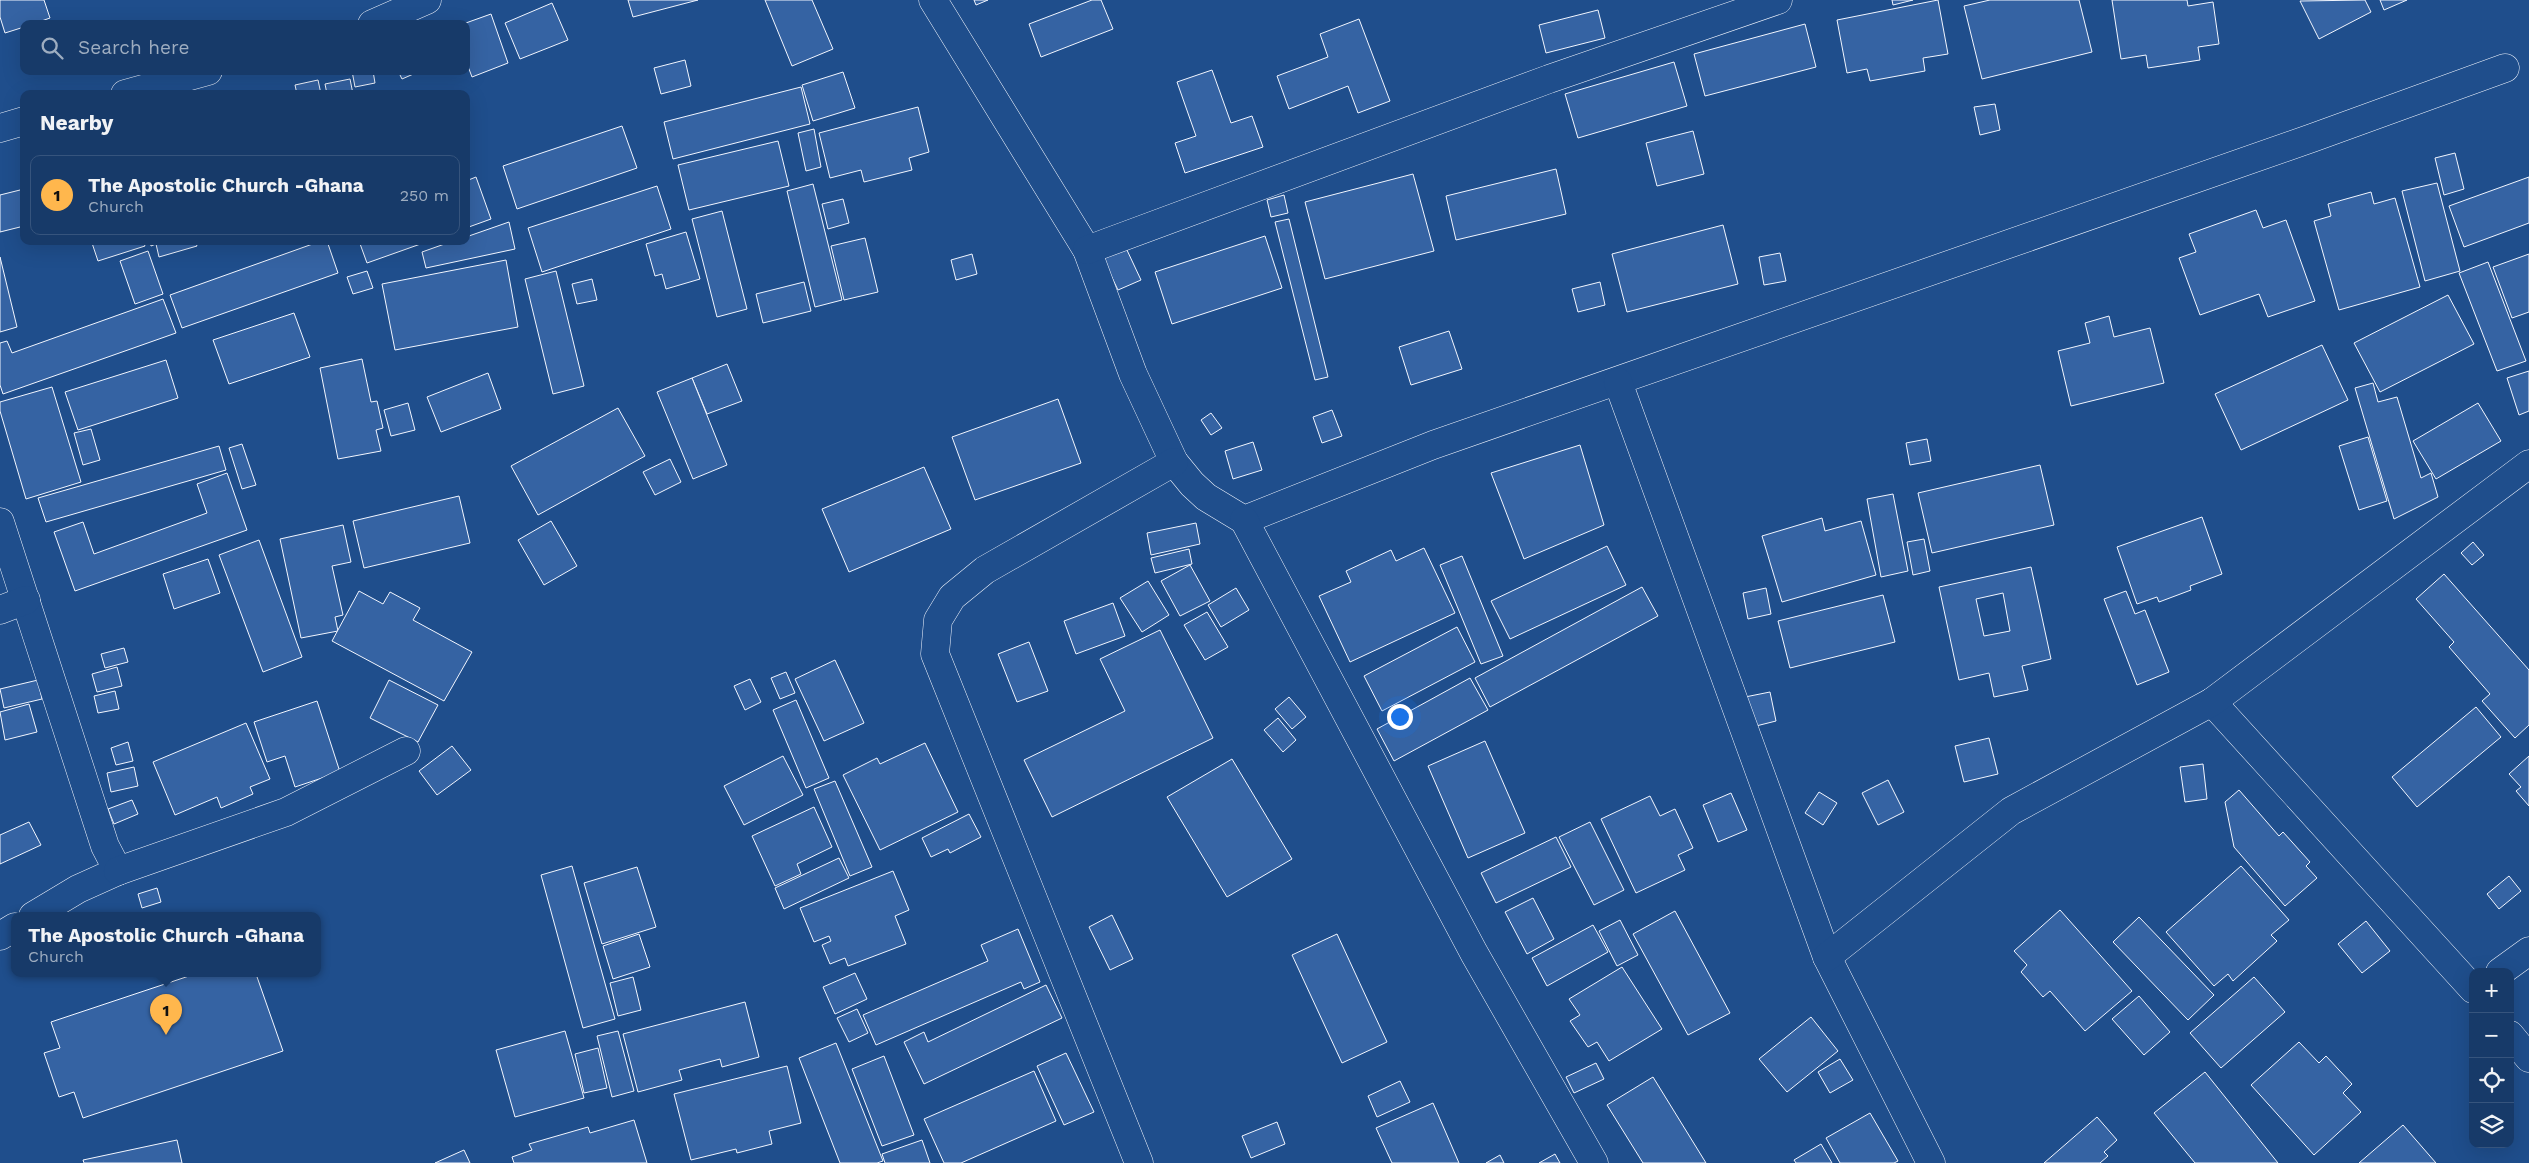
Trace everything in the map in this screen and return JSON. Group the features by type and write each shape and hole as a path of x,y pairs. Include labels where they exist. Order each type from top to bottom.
{"street":[{"path":"381,20 427,0"},
{"path":"933,0 1087,250 1133,374 1174,462 1192,484 1206,497 1244,520 1474,953 1594,1163"},
{"path":"1087,250 1549,78 1778,0"},
{"path":"1244,520 1433,445 1618,382 2312,138 2505,68"},
{"path":"139,90 194,75"},
{"path":"0,128 20,122"},
{"path":"1618,382 1827,957 1931,1163"},
{"path":"1139,1163 935,654 938,620 952,597 985,570 1174,462"},
{"path":"1827,957 2011,812 2212,702 2529,464"},
{"path":"0,522 105,846 118,871"},
{"path":"0,610 26,600"},
{"path":"2212,702 2469,985"},
{"path":"40,912 78,889 118,871 286,812 406,751"},
{"path":"0,936 11,929"},
{"path":"2506,968 2529,951"},
{"path":"2514,1040 2529,1058"}],"building":[{"path":"0,0 44,0 50,18 44,20 20,20 20,28 5,33 0,17"},
{"path":"628,0 698,0 633,17"},
{"path":"765,0 812,0 833,49 792,66"},
{"path":"974,0 988,0 976,5"},
{"path":"1092,0 1101,0 1113,29 1041,57 1029,24"},
{"path":"1892,0 1913,0 1893,5"},
{"path":"1938,0 1948,54 1923,58 1925,71 1870,81 1867,69 1847,73 1837,20"},
{"path":"1990,0 2079,0 2092,52 1982,79 1964,6"},
{"path":"2112,0 2187,0 2188,6 2213,2 2219,44 2198,47 2200,60 2148,68 2146,55 2121,59"},
{"path":"2365,0 2371,12 2319,39 2300,1"},
{"path":"2380,0 2407,0 2384,10"},
{"path":"552,3 568,40 520,59 505,23"},
{"path":"1598,10 1605,38 1546,53 1539,25"},
{"path":"491,14 508,63 472,77 470,72 470,22"},
{"path":"1359,19 1390,101 1358,113 1348,86 1289,109 1277,76 1328,57 1320,34"},
{"path":"1805,24 1816,67 1705,96 1694,54"},
{"path":"685,60 691,86 661,94 654,68"},
{"path":"1674,62 1687,106 1578,138 1565,94"},
{"path":"1212,70 1231,123 1252,116 1263,147 1185,173 1175,143 1196,136 1177,82"},
{"path":"843,72 855,108 813,121 802,85"},
{"path":"353,75 374,75 375,83 355,87"},
{"path":"400,75 411,75 402,79"},
{"path":"350,79 352,90 326,90 325,84"},
{"path":"318,80 320,90 296,90 295,85"},
{"path":"801,87 810,124 673,159 664,122"},
{"path":"1995,104 2000,130 1980,135 1974,107"},
{"path":"918,107 929,152 909,158 912,170 864,182 861,170 830,178 819,133"},
{"path":"622,126 637,168 517,209 503,166"},
{"path":"814,129 821,167 806,171 798,133"},
{"path":"1693,131 1704,174 1657,186 1646,143"},
{"path":"778,141 789,186 689,210 678,165"},
{"path":"2455,153 2464,189 2444,195 2435,158"},
{"path":"1556,169 1566,214 1456,240 1446,196"},
{"path":"1413,174 1434,251 1325,279 1305,202"},
{"path":"476,177 491,219 470,227 470,179"},
{"path":"2529,177 2529,223 2464,247 2449,206"},
{"path":"2437,183 2460,271 2425,281 2402,191"},
{"path":"813,184 842,300 815,307 787,191"},
{"path":"657,186 671,229 542,272 528,228"},
{"path":"20,190 20,227 0,232 0,195"},
{"path":"2371,192 2374,204 2395,198 2420,287 2339,310 2314,221 2331,216 2328,204"},
{"path":"1284,195 1288,213 1271,217 1267,200"},
{"path":"843,199 849,223 828,229 822,204"},
{"path":"2256,210 2263,228 2286,220 2315,301 2268,317 2259,294 2200,315 2179,258 2196,252 2189,234"},
{"path":"722,211 747,309 717,317 692,219"},
{"path":"1289,219 1328,377 1315,380 1275,222"},
{"path":"509,222 515,249 426,268 422,252 442,245 470,245 470,236"},
{"path":"1723,225 1738,284 1627,312 1612,254"},
{"path":"686,232 700,279 666,289 662,274 655,276 646,244"},
{"path":"1265,236 1282,288 1172,324 1155,272"},
{"path":"865,238 878,292 844,300 831,246"},
{"path":"93,245 145,246 98,261"},
{"path":"156,245 197,246 159,257"},
{"path":"310,245 328,245 338,273 182,328 170,295"},
{"path":"360,245 418,245 367,263"},
{"path":"1126,248 1141,280 1118,290 1103,259"},
{"path":"148,251 163,294 135,304 120,261"},
{"path":"1780,253 1786,281 1764,285 1759,257"},
{"path":"972,254 977,274 956,280 951,260"},
{"path":"2529,254 2529,312 2512,318 2493,267"},
{"path":"0,257 17,327 0,332"},
{"path":"506,260 518,327 395,350 382,284"},
{"path":"2488,262 2526,361 2497,371 2459,273"},
{"path":"367,271 373,288 353,294 347,277"},
{"path":"556,271 584,386 553,394 525,279"},
{"path":"592,279 597,300 577,304 572,284"},
{"path":"804,282 811,311 763,323 756,294"},
{"path":"1600,282 1605,305 1578,312 1572,289"},
{"path":"2448,295 2474,344 2380,392 2354,343"},
{"path":"163,299 176,333 3,394 0,385 0,343 7,341 12,353"},
{"path":"294,313 310,357 229,384 213,340"},
{"path":"2109,316 2114,337 2150,328 2164,383 2071,406 2058,351 2090,343 2085,323"},
{"path":"1449,331 1462,369 1411,385 1399,347"},
{"path":"2322,345 2348,400 2241,450 2215,394"},
{"path":"362,359 371,402 377,401 383,428 376,430 381,451 338,459 320,368"},
{"path":"166,360 178,398 78,430 65,392"},
{"path":"727,364 742,401 707,414 692,378"},
{"path":"2529,371 2529,411 2519,415 2507,378"},
{"path":"488,373 501,409 441,432 427,397"},
{"path":"692,378 727,465 693,479 657,392"},
{"path":"2373,383 2378,402 2397,397 2421,478 2431,473 2438,497 2394,519 2355,388"},
{"path":"52,387 81,482 26,499 0,411 0,402"},
{"path":"1058,399 1081,463 975,500 952,437"},
{"path":"408,403 415,430 391,436 384,410"},
{"path":"2478,403 2501,441 2436,479 2413,441"},
{"path":"618,408 645,456 538,515 511,466"},
{"path":"1332,410 1342,436 1322,443 1313,417"},
{"path":"1211,413 1222,428 1211,435 1201,420"},
{"path":"91,429 100,460 83,465 74,433"},
{"path":"2368,437 2387,501 2359,510 2339,446"},
{"path":"1927,439 1931,461 1910,465 1906,443"},
{"path":"1253,442 1262,470 1233,479 1225,451"},
{"path":"242,444 256,485 242,489 229,448"},
{"path":"1580,445 1604,525 1524,559 1491,473"},
{"path":"219,446 226,470 46,522 38,498"},
{"path":"670,459 681,482 655,495 643,472"},
{"path":"2040,465 2054,525 1932,553 1918,493"},
{"path":"924,467 951,529 849,572 822,509"},
{"path":"227,473 247,530 75,591 54,532 83,522 94,554 207,513 197,484"},
{"path":"1893,494 1908,571 1881,577 1867,499"},
{"path":"459,496 470,543 364,568 353,521"},
{"path":"2202,517 2222,574 2190,586 2191,590 2159,602 2157,597 2137,604 2117,547"},
{"path":"1822,518 1825,531 1861,521 1876,575 1782,602 1762,536"},
{"path":"551,521 577,566 544,585 518,540"},
{"path":"1196,523 1200,544 1151,555 1147,533"},
{"path":"343,525 351,562 332,566 343,615 335,617 338,631 301,638 280,539"},
{"path":"1924,539 1930,571 1913,575 1907,542"},
{"path":"259,540 302,657 263,672 219,555"},
{"path":"2473,542 2484,555 2472,565 2461,553"},
{"path":"1607,546 1626,585 1510,639 1491,601"},
{"path":"1424,548 1455,613 1350,662 1319,596 1351,582 1346,571 1391,550 1396,561"},
{"path":"1189,549 1192,564 1155,573 1151,558"},
{"path":"1462,556 1503,656 1481,664 1440,565"},
{"path":"208,559 220,593 174,609 163,574"},
{"path":"1190,565 1210,601 1180,616 1161,581"},
{"path":"2031,567 2051,659 2022,666 2028,690 1994,697 1989,673 1959,680 1939,587","holes":["2003,593 2010,631 1984,636 1976,599"]},
{"path":"2444,574 2529,670 2529,725 2515,738 2482,701 2490,694 2449,647 2454,642 2416,599"},
{"path":"1148,581 1169,615 1142,632 1120,598"},
{"path":"1642,587 1658,616 1490,707 1475,678"},
{"path":"1236,588 1249,610 1221,627 1208,605"},
{"path":"1766,588 1771,614 1748,619 1743,593"},
{"path":"359,591 383,604 390,592 420,608 413,620 472,652 444,701 332,641"},
{"path":"2126,591 2135,614 2145,610 2169,672 2137,685 2104,599"},
{"path":"1883,595 1895,642 1790,668 1778,621"},
{"path":"1113,603 1125,636 1076,654 1064,621"},
{"path":"1207,612 1228,647 1205,660 1184,625"},
{"path":"1457,627 1475,662 1382,711 1364,676"},
{"path":"1160,630 1213,738 1052,817 1024,760 1125,711 1100,659"},
{"path":"1029,642 1048,691 1017,702 998,654"},
{"path":"124,648 128,662 105,668 101,654"},
{"path":"835,660 864,723 824,741 795,679"},
{"path":"117,667 122,686 97,692 92,674"},
{"path":"786,672 795,693 780,699 771,678"},
{"path":"1470,678 1488,710 1394,761 1377,729"},
{"path":"750,679 761,702 745,710 734,686"},
{"path":"38,680 42,699 4,708 0,689"},
{"path":"389,680 438,705 418,742 370,718"},
{"path":"115,691 119,709 98,713 94,696"},
{"path":"1770,692 1776,721 1752,727 1745,697"},
{"path":"1289,697 1306,717 1292,729 1275,709"},
{"path":"796,700 829,778 806,788 773,710"},
{"path":"317,701 340,772 295,787 285,756 267,762 254,722"},
{"path":"29,704 37,732 5,740 0,712"},
{"path":"2476,707 2501,737 2417,807 2392,777"},
{"path":"1278,718 1296,740 1283,752 1264,730"},
{"path":"246,723 270,779 250,787 253,794 221,808 217,797 175,815 153,762"},
{"path":"1989,738 1998,774 1964,782 1955,746"},
{"path":"1485,741 1525,833 1468,858 1428,766"},
{"path":"128,742 133,761 116,765 111,748"},
{"path":"925,743 958,812 880,850 843,775 877,758 880,764"},
{"path":"452,746 471,770 437,795 419,771"},
{"path":"783,756 803,795 744,825 724,786"},
{"path":"2529,756 2529,806 2516,791 2521,787 2509,774"},
{"path":"1232,759 1292,859 1227,897 1167,797"},
{"path":"2203,764 2207,799 2185,802 2180,767"},
{"path":"134,767 138,786 111,792 107,773"},
{"path":"1888,780 1904,812 1878,825 1862,793"},
{"path":"835,781 872,867 850,876 814,789"},
{"path":"2239,790 2279,836 2283,832 2310,862 2306,866 2317,878 2285,906 2234,847 2225,802"},
{"path":"1819,792 1837,803 1823,825 1805,813"},
{"path":"1731,793 1747,830 1718,842 1703,805"},
{"path":"1650,796 1660,816 1675,809 1693,848 1678,855 1685,870 1636,893 1601,819"},
{"path":"132,800 138,814 114,824 108,809"},
{"path":"814,807 832,847 797,864 801,874 775,886 752,836"},
{"path":"969,814 981,837 950,853 948,849 931,857 922,838"},
{"path":"29,822 41,845 0,864 0,835"},
{"path":"1590,822 1624,890 1594,905 1559,837"},
{"path":"1556,837 1571,867 1496,903 1481,873"},
{"path":"839,858 849,878 784,909 775,888"},
{"path":"572,866 615,1019 583,1028 541,875"},
{"path":"2241,866 2289,920 2271,935 2277,941 2233,981 2228,974 2214,986 2166,932"},
{"path":"637,867 656,927 602,944 584,883"},
{"path":"893,871 909,910 895,916 906,944 848,966 845,958 830,964 822,945 831,941 829,936 814,942 800,908"},
{"path":"2509,876 2521,891 2499,909 2487,894"},
{"path":"157,888 161,902 142,908 138,894"},
{"path":"1533,898 1554,939 1527,954 1505,912"},
{"path":"2060,910 2132,991 2085,1031 2050,991 2043,997 2021,972 2027,965 2014,951"},
{"path":"1675,911 1730,1013 1688,1035 1633,934"},
{"path":"1112,915 1133,959 1110,970 1089,927"},
{"path":"2139,917 2214,995 2188,1020 2113,942"},
{"path":"1620,920 1638,955 1617,966 1599,931"},
{"path":"2366,921 2390,951 2362,973 2338,944"},
{"path":"1593,925 1608,952 1547,986 1532,958"},
{"path":"1018,929 1040,982 1024,989 1021,982 876,1045 863,1015 988,961 981,945"},
{"path":"639,934 650,967 613,979 603,946"},
{"path":"1337,934 1387,1042 1342,1063 1292,955"},
{"path":"1622,967 1662,1029 1609,1061 1597,1042 1588,1047 1570,1021 1580,1015 1569,999"},
{"path":"855,973 867,999 835,1014 823,987"},
{"path":"186,977 257,977 283,1051 83,1118 74,1092 59,1097 44,1053 60,1048 51,1022"},
{"path":"633,977 641,1010 618,1016 610,983"},
{"path":"2254,977 2285,1012 2221,1068 2190,1033"},
{"path":"1046,985 1062,1018 924,1084 904,1042 924,1032 928,1042"},
{"path":"2139,996 2170,1032 2144,1055 2112,1019"},
{"path":"745,1002 759,1057 722,1067 720,1059 679,1070 682,1080 638,1092 623,1034"},
{"path":"857,1009 868,1033 849,1042 837,1018"},
{"path":"1811,1017 1838,1051 1787,1092 1759,1059"},
{"path":"565,1031 584,1098 515,1117 496,1050"},
{"path":"618,1031 634,1091 612,1097 597,1036"},
{"path":"2299,1042 2319,1063 2326,1056 2352,1084 2343,1093 2361,1112 2314,1155 2251,1085"},
{"path":"836,1043 883,1161 877,1163 840,1163 799,1058"},
{"path":"598,1048 607,1088 584,1093 575,1054"},
{"path":"1066,1053 1094,1112 1064,1125 1037,1066"},
{"path":"884,1056 914,1135 882,1146 852,1069"},
{"path":"1840,1059 1853,1080 1830,1093 1818,1072"},
{"path":"1596,1063 1604,1079 1574,1093 1566,1077"},
{"path":"787,1066 801,1123 769,1131 772,1144 737,1153 736,1149 691,1160 674,1094"},
{"path":"1034,1071 1056,1121 961,1163 944,1163 924,1119"},
{"path":"2205,1072 2278,1163 2195,1163 2154,1113"},
{"path":"1653,1077 1706,1163 1643,1163 1607,1105"},
{"path":"1400,1081 1410,1102 1377,1117 1368,1096"},
{"path":"1433,1103 1459,1163 1392,1163 1376,1128"},
{"path":"1870,1113 1898,1161 1894,1163 1840,1163 1826,1138"},
{"path":"2097,1117 2117,1140 2104,1152 2108,1156 2100,1163 2044,1163"},
{"path":"634,1120 647,1163 514,1163 512,1157 532,1150 529,1144 588,1127 590,1133"},
{"path":"1277,1122 1285,1144 1251,1158 1242,1136"},
{"path":"2403,1125 2436,1163 2359,1163"},
{"path":"177,1140 182,1163 84,1163 83,1160"},
{"path":"922,1140 930,1163 885,1163 882,1154"},
{"path":"1821,1144 1832,1163 1796,1163 1794,1160"},
{"path":"464,1150 470,1163 435,1163"},
{"path":"1555,1154 1560,1163 1539,1163"},
{"path":"1500,1155 1504,1163 1486,1163"}],"place":[{"name":"The Apostolic Church -Ghana","path":"166,1035"}]}
